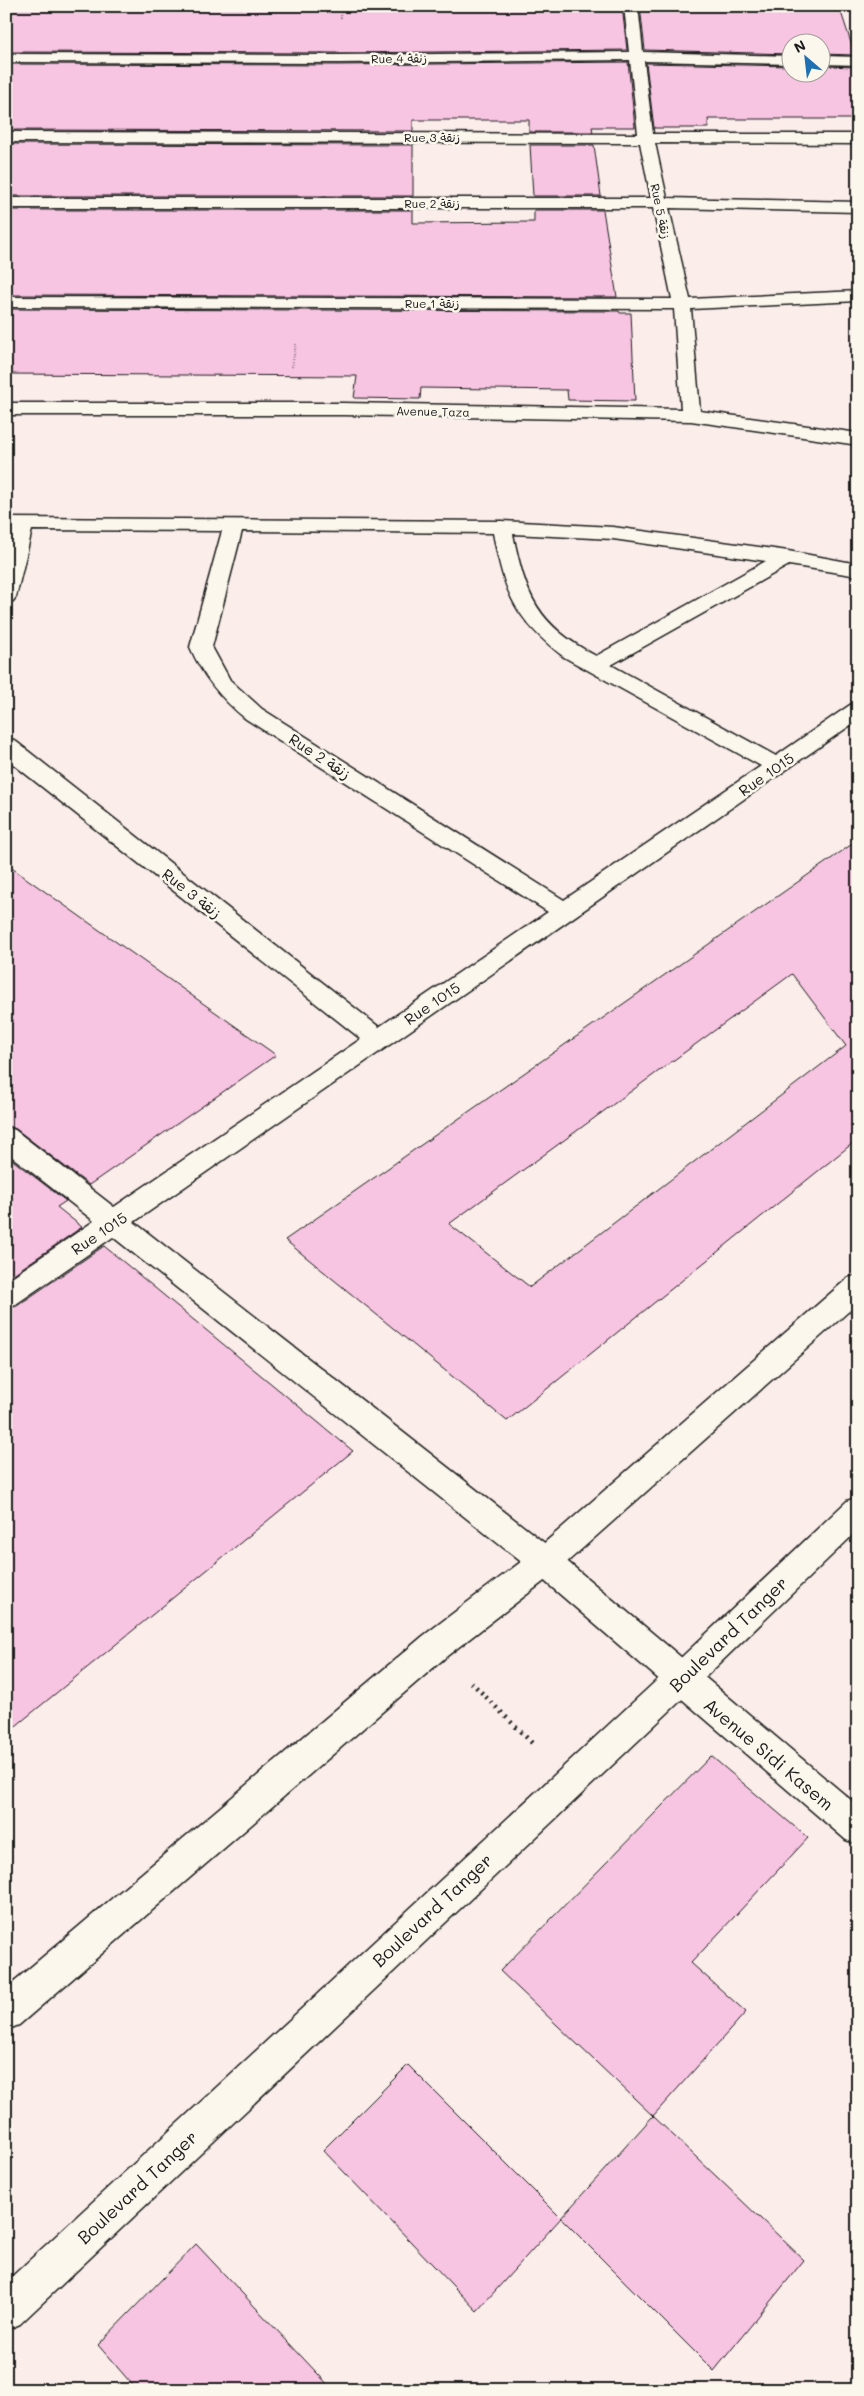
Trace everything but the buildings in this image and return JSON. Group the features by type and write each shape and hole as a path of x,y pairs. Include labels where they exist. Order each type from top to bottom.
{"street":[{"name":"Rue 5 زنقة","path":"631,6 646,137 682,303 691,415"},
{"name":"Rue 4 زنقة","path":"6,58 338,59 637,56 782,60"},
{"path":"832,60 858,61"},
{"name":"Rue 3 زنقة","path":"6,137 646,137 858,139"},
{"name":"Rue 2 زنقة","path":"6,203 660,203 858,207"},
{"name":"Rue 1 زنقة","path":"6,302 730,304 858,296"},
{"name":"Avenue Taza","path":"6,409 284,409 691,415 858,439"},
{"path":"6,597 15,524 502,527 613,533 788,557 858,570"},
{"name":"Rue 2 زنقة","path":"233,526 201,647 208,665 219,682 235,699 254,714 565,912"},
{"path":"502,527 514,584 521,603 550,636 596,665 777,766"},
{"path":"596,665 788,557"},
{"name":"Rue 1015","path":"6,1296 858,710"},
{"name":"Rue 3 زنقة","path":"6,745 16,755 379,1040"},
{"name":"Avenue Sidi Kasem","path":"6,1137 544,1562 858,1828"},
{"path":"6,2012 435,1646 544,1562 858,1286"},
{"name":"Boulevard Tanger","path":"6,2310 570,1781 681,1680 858,1510"}],"path":[{"path":"284,409 304,303"},
{"path":"435,1646 570,1781"}]}
